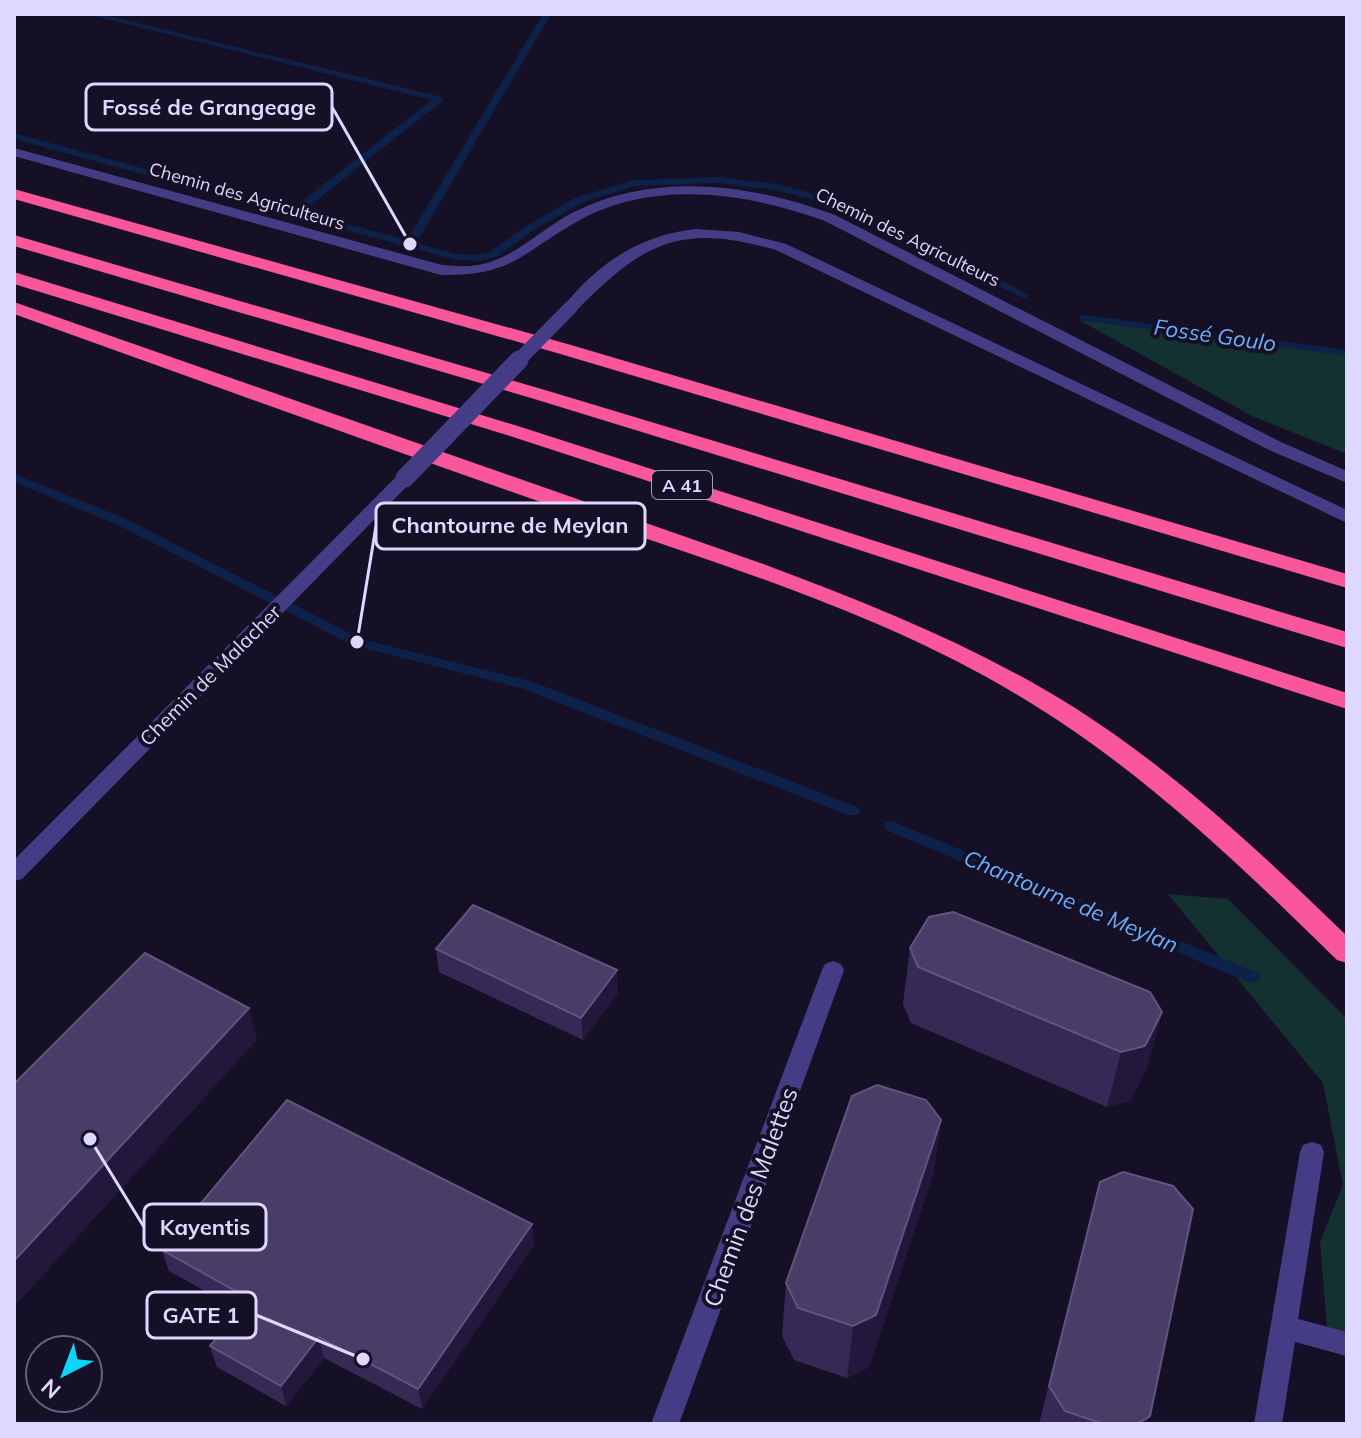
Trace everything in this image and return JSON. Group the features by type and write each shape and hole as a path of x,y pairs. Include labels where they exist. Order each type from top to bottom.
{"highway":[{"path":"14,194 564,349 1347,581"},
{"name":"A 41","path":"14,240 629,421 1347,640"},
{"name":"A 41","path":"14,278 517,432 1347,701"},
{"path":"14,308 777,577 853,607 942,648 1040,698 1117,749 1249,859 1347,953"}],"street":[{"name":"Chemin des Agriculteurs","path":"14,152 441,270 481,270 503,262 559,226 591,210 629,198 706,191 780,200 830,218 1275,446 1347,478"},
{"name":"Chemin de Malacher","path":"14,873 617,261 645,247 701,232 727,233 781,247 1347,517"},
{"name":"Chemin des Malettes","path":"665,1424 833,970"},
{"path":"1268,1424 1312,1152"},
{"path":"1284,1327 1347,1344"}],"green space":[{"path":"1079,320 1347,351 1347,454 1252,416"},
{"path":"1168,894 1228,899 1347,1019 1347,1357 1329,1351 1320,1242 1343,1185 1323,1083"}],"building":[{"path":"473,905 617,970 581,1018 436,949"},
{"path":"953,912 1150,992 1162,1012 1145,1046 1121,1052 918,967 910,948 929,917"},
{"path":"145,953 249,1008 14,1261 14,1084"},
{"path":"877,1085 926,1100 941,1120 876,1315 853,1326 798,1308 786,1283 852,1096"},
{"path":"287,1100 532,1224 418,1389 319,1337 281,1386 210,1346 248,1298 162,1250"},
{"path":"1123,1172 1173,1186 1193,1209 1150,1416 1137,1424 1103,1424 1065,1411 1049,1386 1100,1182"}],"waterway":[{"path":"90,14 439,99 295,212"},
{"path":"410,244 547,14"},
{"path":"14,136 456,257 478,258 494,254 530,228 579,200 634,183 718,180 777,187 832,202 1025,295"},
{"name":"Fossé Goulo","path":"1084,318 1347,353"},
{"name":"Chantourne de Meylan","path":"14,478 122,522 357,642 525,684 853,811"},
{"name":"Chantourne de Meylan","path":"891,826 1252,977"}],"place":[{"name":"Fossé de Grangeage","path":"410,244"},
{"name":"Chantourne de Meylan","path":"357,642"},
{"name":"Kayentis","path":"90,1139"},
{"name":"GATE 1","path":"363,1359"}]}
